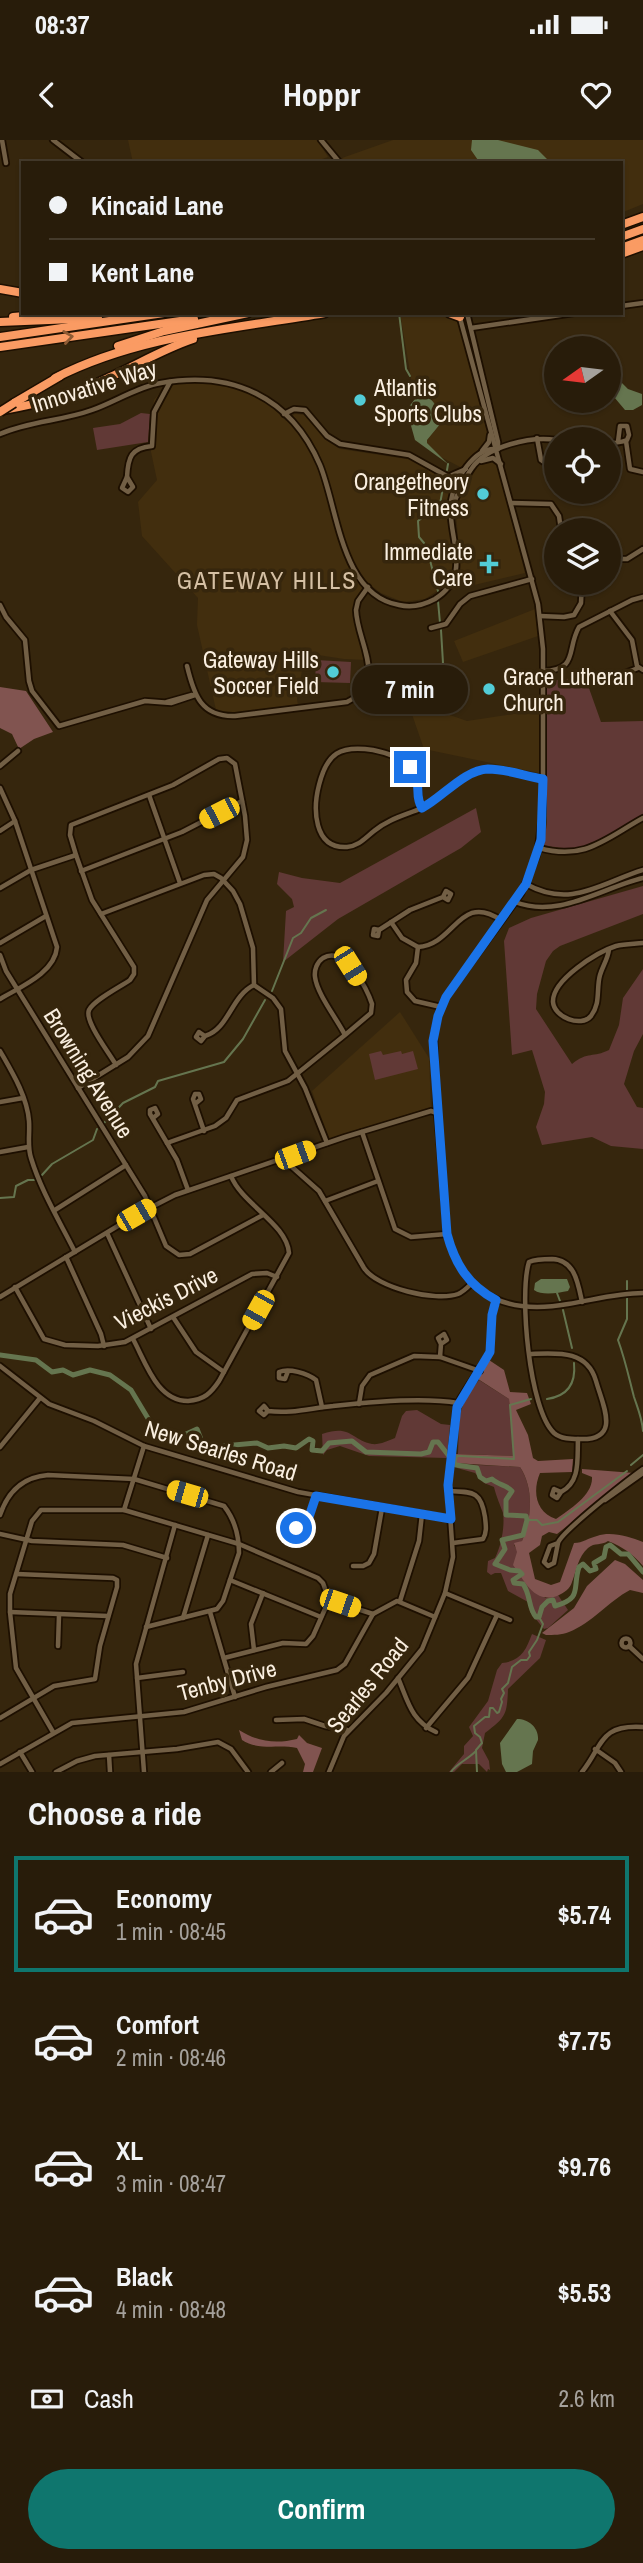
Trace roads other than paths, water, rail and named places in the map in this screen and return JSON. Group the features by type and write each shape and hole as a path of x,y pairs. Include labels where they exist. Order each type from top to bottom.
{"highway":[{"path":"623,225 643,216"},
{"path":"623,236 643,229"},
{"path":"623,247 643,240"},
{"path":"623,253 643,246"},
{"path":"0,289 21,293"},
{"path":"0,320 42,315"},
{"path":"0,320 69,320 132,315"},
{"path":"0,337 150,315"},
{"path":"0,347 220,315"},
{"path":"0,411 88,359 138,338 239,315"},
{"path":"55,378 98,358 131,347 314,315"},
{"path":"0,411 64,396 184,342 251,326"}],"street":[{"path":"2,140 6,163"},
{"path":"53,140 80,161"},
{"path":"321,140 338,161"},
{"path":"623,306 643,303"},
{"path":"462,315 467,327 471,328 560,315"},
{"path":"462,315 540,616 543,671 543,820 539,848 526,884 441,1007 433,1041 447,1234 454,1254 471,1284 496,1300 512,1306 557,1306 619,1294 643,1293"},
{"path":"471,328 498,442 497,450"},
{"name":"Innovative Way","path":"0,434 32,423 86,412 152,385 213,380 239,385 264,397 284,414 305,439 318,462 348,560 368,587 384,600 402,606 422,604 442,593 452,580 457,565 452,508 462,482"},
{"path":"127,477 134,451 152,446 154,412 170,382"},
{"path":"284,414 302,409 327,436 340,444 410,455 462,482"},
{"path":"462,482 467,468 490,440 487,417"},
{"path":"621,428 623,426 629,430 626,441 630,469 643,472"},
{"path":"537,438 541,460 544,462"},
{"path":"462,482 476,462 497,450 537,438 544,439"},
{"path":"621,442 626,441"},
{"path":"477,455 492,449 497,450"},
{"path":"476,462 494,458 502,465"},
{"path":"449,475 467,468"},
{"path":"512,503 551,505 559,518"},
{"path":"621,559 627,559 643,549"},
{"path":"431,628 449,622 460,604 470,596 532,579"},
{"path":"187,666 195,695 208,709 227,716 352,700 364,690 369,674 356,615 358,601 368,587"},
{"path":"540,616 574,615 580,606 581,595"},
{"path":"543,671 565,666 579,627 643,597"},
{"path":"0,605 6,617 26,640 32,691 59,726 145,702 167,702 195,695"},
{"path":"610,611 632,640 641,669 615,677"},
{"path":"422,808 418,802 419,783 407,765 390,754 355,748 342,751 327,762 320,776 314,808 324,837 334,845 345,847 361,843 387,822 422,808 467,776 481,770 499,770 543,779"},
{"path":"0,765 18,751"},
{"path":"78,1088 117,1065 137,1050 148,1036 207,900 237,865 246,846 247,828 235,764 227,758 219,759 173,785 71,825 70,835 92,900 134,967 130,980 92,1007 88,1014 92,1027 117,1065"},
{"path":"0,788 16,821 56,943 55,956 44,971 0,999"},
{"path":"149,795 180,883"},
{"path":"81,871 165,839 242,801"},
{"path":"539,848 564,853 585,850 643,818"},
{"path":"0,831 16,821"},
{"path":"0,888 31,870 76,855"},
{"path":"526,884 549,894 573,894 597,889 643,870"},
{"path":"101,914 180,883 214,874 223,880 240,904 252,945 254,985"},
{"path":"516,902 532,908 556,906 594,897 643,878"},
{"path":"380,930 416,907 443,897"},
{"path":"391,922 402,938 418,947 434,943 471,912 488,912 501,920"},
{"path":"0,943 46,916"},
{"path":"609,949 607,962 600,976 598,1000 590,1017 578,1022 559,1014 553,1002 561,985 582,964 609,949 643,943"},
{"path":"418,947 416,962 406,981 407,992 415,1001 441,1007"},
{"name":"Browning Avenue","path":"0,955 16,989 151,1207 166,1246 175,1254 191,1254 262,1214"},
{"path":"167,1143 204,1131 226,1118 234,1103 241,1097 286,1082 369,1016 372,1004 348,962 339,956 329,956 321,960 316,967 315,980 345,1035"},
{"path":"205,1036 218,1029 242,993 254,985"},
{"path":"254,985 273,998 281,1009 284,1047 327,1143"},
{"path":"1,1053 23,1098 29,1122 28,1147 33,1165 75,1252"},
{"path":"0,1102 23,1098"},
{"path":"195,1104 204,1131"},
{"path":"0,1297 151,1207 188,1190 362,1132 431,1111 437,1113"},
{"path":"153,1118 188,1190"},
{"path":"362,1132 392,1223 398,1231 411,1237 447,1234"},
{"path":"0,1152 28,1147"},
{"path":"283,1159 315,1185 368,1274 378,1282 436,1295 457,1294 471,1284"},
{"path":"55,1210 126,1165"},
{"path":"133,1339 159,1388 176,1399 195,1400 212,1391 288,1257 288,1244 237,1188 231,1176"},
{"path":"326,1201 378,1181"},
{"path":"107,1233 151,1329"},
{"path":"66,1257 104,1346"},
{"path":"529,1354 572,1355 586,1362 592,1370 607,1419 606,1428 596,1438 562,1438 549,1427 533,1382 529,1354 528,1265 536,1259 556,1259 567,1265 577,1278 582,1302"},
{"name":"Vieckis Drive","path":"15,1287 39,1333 48,1341 65,1345 104,1346 133,1339 252,1274 267,1273 277,1277"},
{"name":"Searles Road","path":"329,1772 340,1742 348,1730 367,1714 422,1649 445,1593 453,1563 448,1492 458,1403 491,1349 492,1315 496,1300"},
{"path":"173,1317 196,1352 223,1372"},
{"path":"440,1357 441,1344"},
{"path":"359,1404 363,1383 376,1371 414,1356 440,1357 480,1371"},
{"name":"New Searles Road","path":"0,1366 57,1408 94,1421 144,1447 316,1496 451,1519"},
{"path":"288,1371 311,1376 316,1380 322,1407"},
{"path":"0,1447 40,1398"},
{"path":"268,1411 290,1413 322,1407 440,1400 458,1403"},
{"path":"561,1492 575,1480 578,1439"},
{"path":"124,1510 144,1447"},
{"path":"558,1543 550,1547 544,1562 548,1566 554,1563 561,1535 577,1525 606,1496 643,1471"},
{"path":"0,1515 16,1486 40,1476 134,1479 224,1506 238,1532 239,1544 221,1604 210,1612 146,1628"},
{"path":"448,1492 466,1492 478,1497 483,1505 486,1526 483,1539 453,1543"},
{"path":"306,1526 316,1496"},
{"path":"353,1566 363,1566 373,1558 382,1508"},
{"path":"53,1732 14,1662 9,1612 10,1594 34,1517 44,1509 124,1510 239,1544 318,1578 323,1583 329,1600 313,1636 306,1644 290,1642 224,1658"},
{"path":"329,1600 373,1614 400,1601 419,1541 422,1514"},
{"path":"144,1772 137,1657 176,1525"},
{"path":"0,1534 27,1541 130,1547 167,1558"},
{"path":"182,1619 208,1535"},
{"path":"0,1718 60,1684 95,1679 98,1653 117,1587 117,1580 113,1578 17,1574"},
{"path":"230,1580 321,1617"},
{"path":"254,1650 251,1624 263,1593"},
{"path":"445,1593 510,1620"},
{"path":"400,1601 435,1617"},
{"path":"9,1612 108,1616"},
{"path":"210,1612 235,1697"},
{"name":"Tenby Drive","path":"0,1764 53,1732 82,1721 184,1712 340,1669 358,1644 373,1614"},
{"path":"58,1646 59,1615"},
{"path":"426,1728 468,1678 497,1615"},
{"path":"629,1646 643,1659"},
{"path":"137,1678 183,1672"},
{"path":"398,1678 410,1710 426,1728 436,1732"},
{"path":"276,1720 304,1719 348,1730"},
{"path":"582,1772 601,1740 614,1731 643,1727"},
{"path":"56,1772 83,1759 218,1742 231,1749 248,1772"},
{"path":"595,1749 615,1763 621,1772"},
{"path":"20,1752 32,1772"},
{"path":"109,1755 110,1772"},
{"path":"271,1772 282,1763"}],"waterway":[{"path":"399,315 406,369 410,376"},
{"path":"447,470 448,464"},
{"path":"424,543 419,537 418,521 440,504 444,482"},
{"path":"426,545 438,591"},
{"path":"438,601 440,623"},
{"path":"407,697 426,684 443,663 441,630"},
{"path":"272,991 293,938 301,933 311,918 326,910"},
{"path":"104,1123 123,1103 155,1087 158,1081 224,1062 243,1039 265,1000"},
{"path":"42,1175 52,1164 93,1140 97,1129"},
{"path":"0,1198 14,1197 16,1186 34,1180"},
{"path":"627,1281 627,1290"},
{"path":"557,1293 560,1301"},
{"path":"627,1296 627,1319 618,1340 643,1431"},
{"path":"563,1310 572,1348"},
{"path":"0,1355 36,1360 52,1372 63,1370 73,1375 90,1370 110,1375 131,1390 152,1425 177,1436 197,1429 202,1442 212,1447 257,1443 268,1448 296,1448 309,1439 313,1441 312,1450 322,1451 329,1443 352,1441 366,1452 421,1454 429,1452 433,1442 438,1442 456,1465 477,1468 480,1477 486,1481 492,1479 512,1491 506,1500 506,1515 526,1516 527,1520 523,1535 502,1540 505,1549 495,1564 522,1574 513,1580 514,1583 523,1584 536,1617 539,1617 542,1607 548,1601 553,1600 555,1606 570,1600 575,1592 579,1567 583,1564 590,1571 596,1569 594,1563 604,1557 606,1547 610,1545 621,1554 628,1554 643,1572"},
{"path":"547,1399 560,1395 569,1387 574,1377 574,1363"},
{"path":"455,1464 457,1456 514,1459 510,1405 531,1399"},
{"path":"631,1465 643,1455"},
{"path":"527,1520 537,1520 542,1525 558,1522 627,1471"},
{"path":"477,1772 476,1750 482,1743 474,1726 489,1717 490,1708 499,1712 504,1693 502,1689 508,1683 512,1667 521,1660 527,1660 537,1640 543,1624 539,1617"},
{"path":"451,1772 476,1751"}],"place":[{"name":"Atlantis Sports Clubs","path":"360,400"},
{"name":"Orangetheory Fitness","path":"483,494"},
{"name":"Immediate Care","path":"489,564"},
{"name":"Gateway Hills Soccer Field","path":"333,672"},
{"name":"Grace Lutheran Church","path":"489,689"}],"district":[{"name":"GATEWAY HILLS","path":"267,580"}]}
